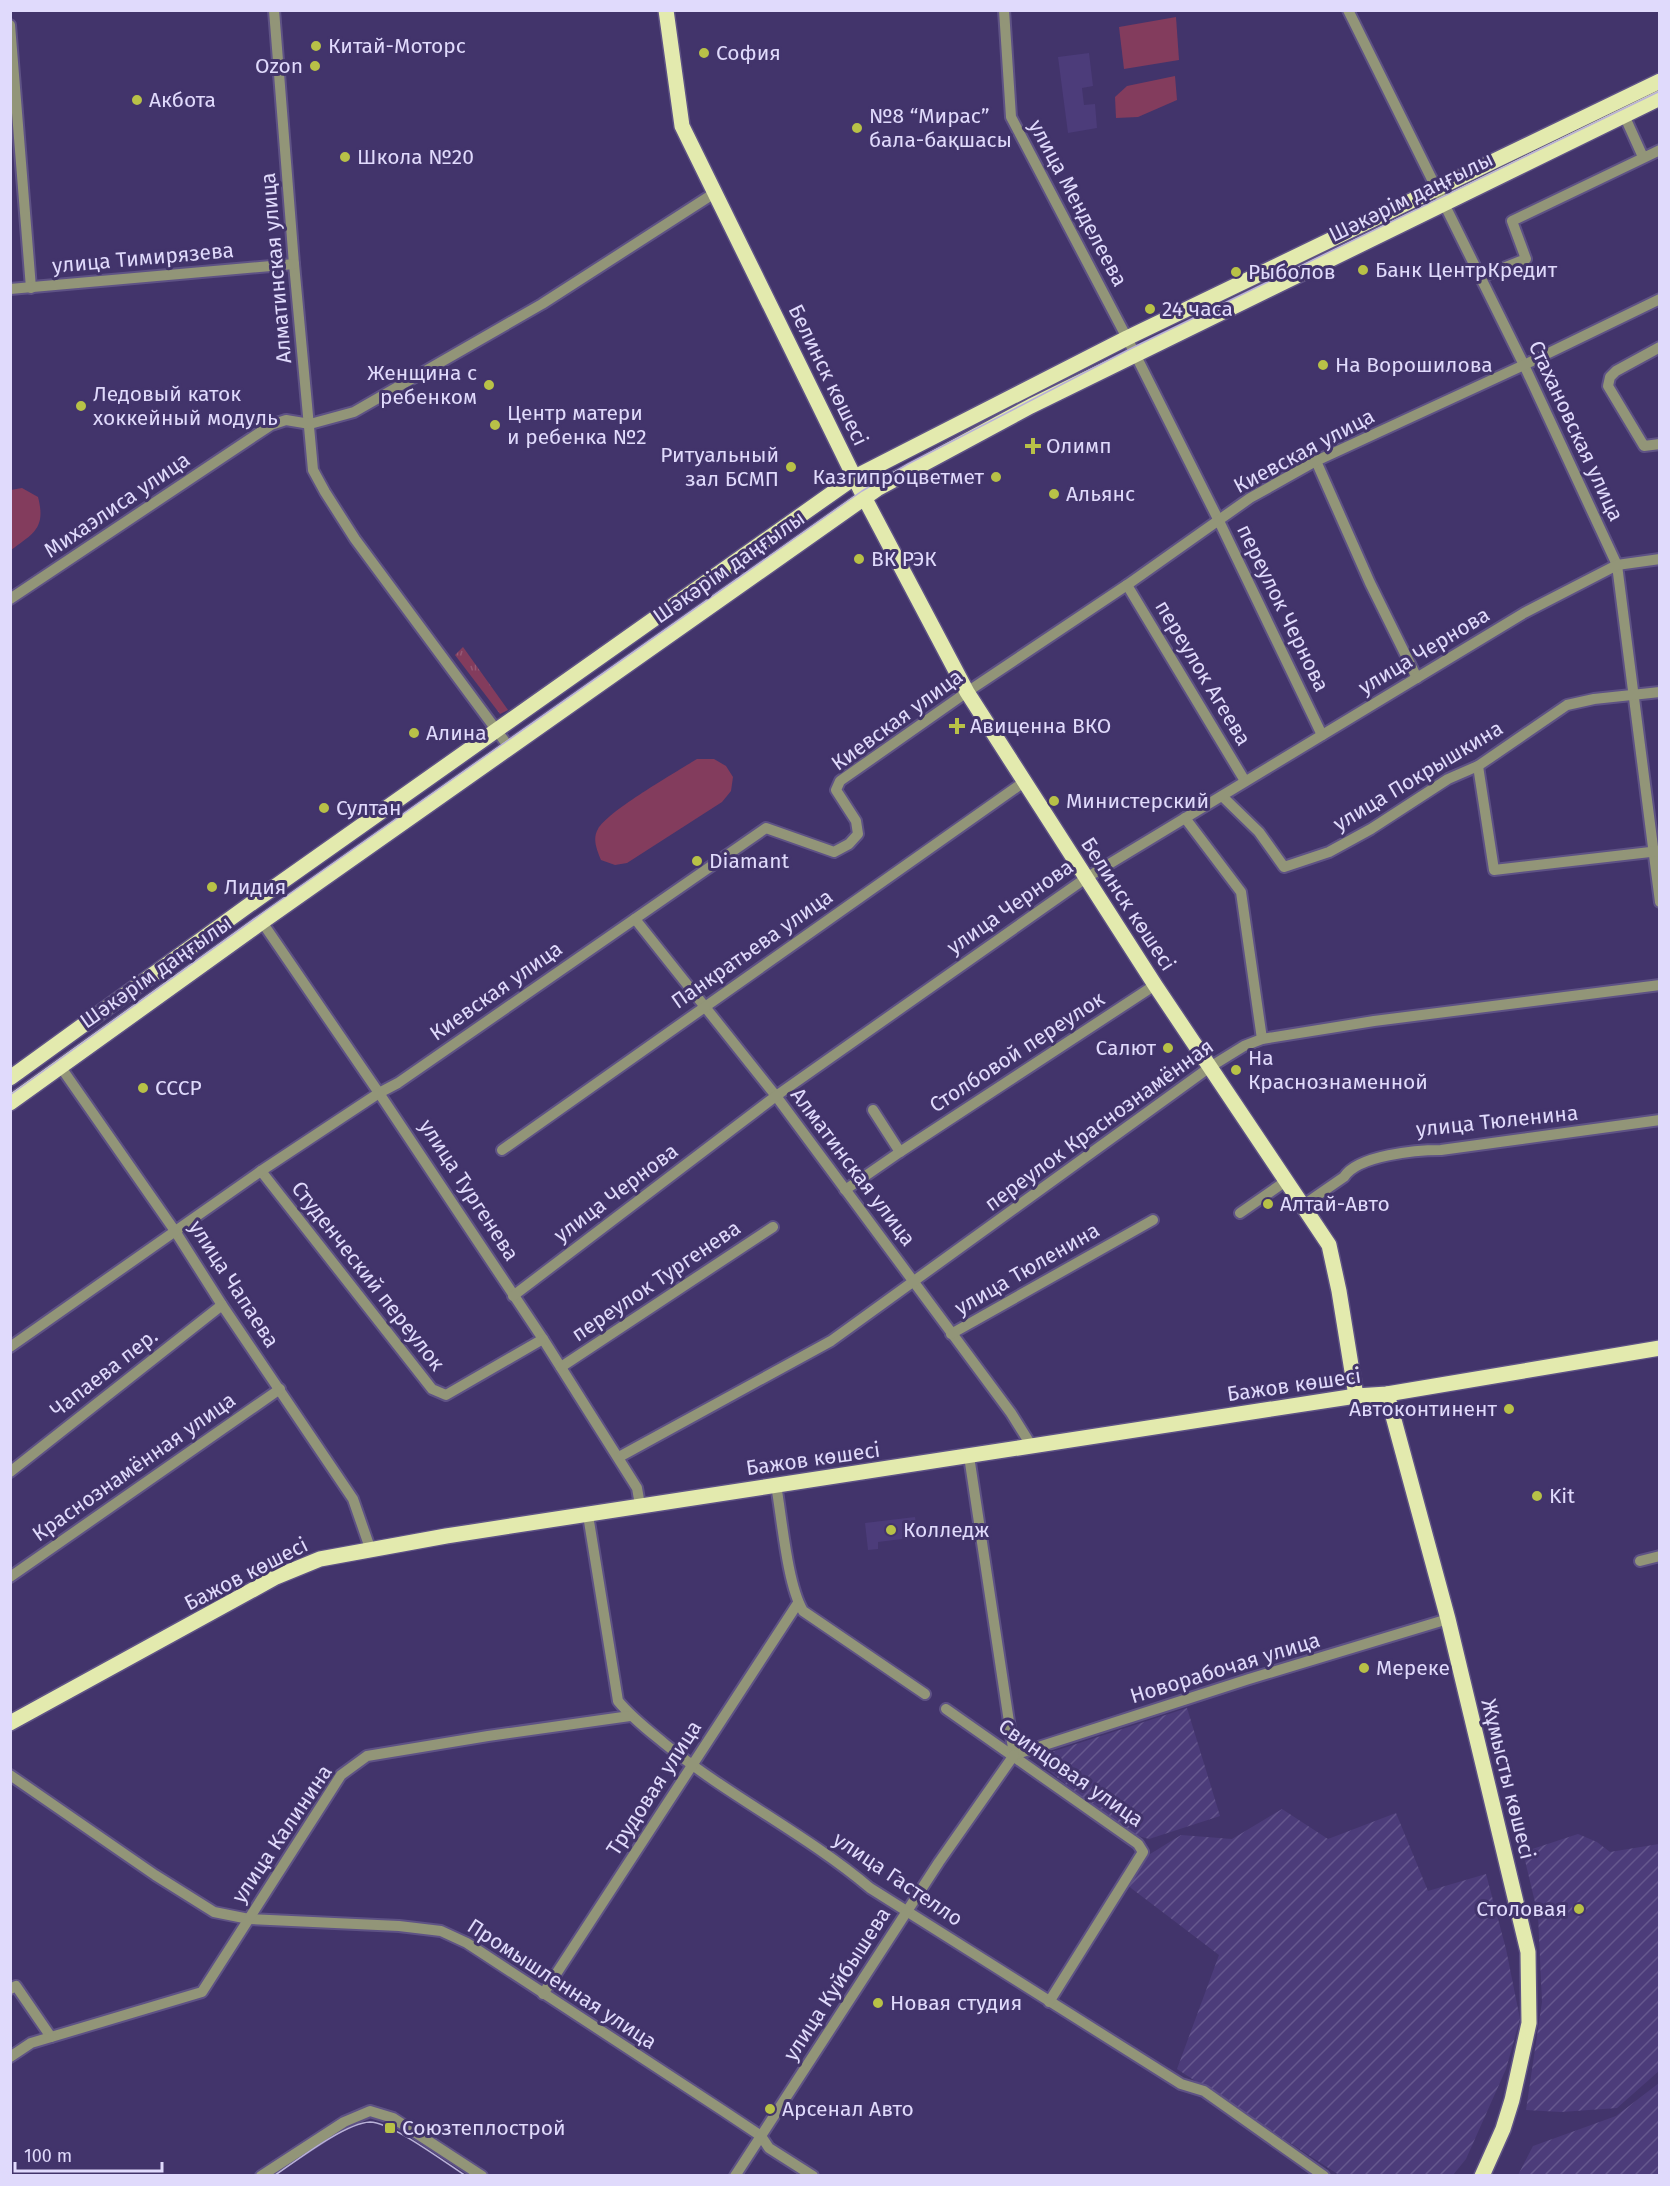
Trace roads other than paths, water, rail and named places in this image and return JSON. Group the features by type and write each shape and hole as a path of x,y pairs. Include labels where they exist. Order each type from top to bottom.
{"main road":[{"name":"Белинск көшесі","path":"666,10 682,126 713,194 864,496 967,692 1155,985 1329,1245 1356,1396"},
{"name":"Шәкәрім даңғылы","path":"10,1078 249,905 855,477 1127,338 1659,81"},
{"name":"Шәкәрім даңғылы","path":"10,1103 864,496 957,445 1135,355 1659,98"},
{"name":"улица Тургенева","path":"249,905 262,922"},
{"name":"улица Чапаева","path":"47,1051 60,1066"},
{"name":"Бажов көшесі","path":"12,1719 276,1577 320,1559 370,1548 640,1505 1356,1396 1387,1394 1659,1348"},
{"name":"Жұмысты көшесі","path":"1387,1394 1448,1619 1528,1952 1529,2023 1512,2100 1503,2129 1482,2175"}],"street":[{"name":"Алматинская улица","path":"274,10 294,264 314,470 354,539 509,747"},
{"name":"улица Менделеева","path":"1004,10 1011,117 1127,338"},
{"name":"Стахановская улица","path":"1348,10 1524,365 1617,565 1656,851 1659,902"},
{"name":"улица Тимирязева","path":"10,25 31,288"},
{"path":"1624,115 1643,157"},
{"path":"1481,277 1526,259 1512,221 1659,150"},
{"name":"Михаэлиса улица","path":"10,599 271,425 286,420 310,424 354,412 542,304 713,194"},
{"name":"улица Тимирязева","path":"10,289 294,264"},
{"name":"Киевская улица","path":"10,1347 261,1171 398,1083 766,828 834,852 849,844 858,834 856,821 837,790 840,781 1250,498 1316,461 1524,365 1659,298"},
{"name":"переулок Чернова","path":"1127,338 1219,520 1322,735"},
{"path":"1659,347 1616,371 1610,377 1608,386 1644,446 1659,444"},
{"path":"1316,461 1370,584 1417,678"},
{"name":"улица Чернова","path":"513,1296 776,1096 1086,878 1524,613 1617,565 1659,559"},
{"name":"переулок Агеева","path":"1127,585 1245,781"},
{"name":"улица Покрышкина","path":"1222,796 1259,832 1284,867 1329,852 1371,829 1448,779 1478,766 1567,705 1594,699 1659,692"},
{"path":"1478,766 1494,870 1656,851"},
{"name":"Панкратьева улица","path":"502,1150 1024,782"},
{"path":"1185,818 1241,892 1262,1039"},
{"name":"Алматинская улица","path":"635,919 776,1096 1011,1413 1031,1445"},
{"name":"улица Тургенева","path":"262,922 380,1093 543,1339 619,1457 637,1488 640,1505"},
{"name":"Столбовой переулок","path":"845,1190 1155,985"},
{"name":"переулок Краснознамённая","path":"619,1457 831,1341 1210,1067 1244,1046 1262,1039 1385,1020 1659,985"},
{"name":"улица Чапаева","path":"60,1066 175,1231 353,1499 370,1548"},
{"path":"873,1110 900,1152"},
{"name":"улица Тюленина","path":"1302,1206 1344,1176 1347,1171 1376,1158 1407,1151 1441,1150 1659,1120"},
{"name":"Студенческий переулок","path":"261,1171 432,1389 447,1395 543,1339"},
{"path":"1240,1213 1286,1181"},
{"name":"улица Тюленина","path":"951,1334 1153,1220"},
{"name":"переулок Тургенева","path":"561,1367 773,1227"},
{"name":"Чапаева пер.","path":"10,1472 222,1305"},
{"name":"Краснознамённая улица","path":"10,1577 280,1389"},
{"path":"969,1456 1014,1755"},
{"path":"776,1485 792,1583 803,1611 925,1694"},
{"name":"улица Гастелло","path":"588,1515 618,1701 630,1716 692,1766 838,1861 870,1888 1181,2084 1204,2091 1324,2175"},
{"path":"1640,1561 1659,1556"},
{"name":"Трудовая улица","path":"543,1994 798,1603"},
{"name":"Новорабочая улица","path":"1014,1755 1249,1679 1448,1619"},
{"name":"Свинцовая улица","path":"946,1709 1138,1844 1143,1852 1049,2002"},
{"name":"улица Калинина","path":"10,2057 31,2043 202,1992 341,1775 367,1756 630,1716"},
{"name":"улица Куйбышева","path":"735,2175 939,1862 1014,1755"},
{"name":"Промышленная улица","path":"10,1774 155,1875 214,1912 249,1919 399,1926 441,1931 467,1943 761,2136 769,2148 813,2175"},
{"path":"10,1989 16,1986 51,2037"},
{"path":"261,2175 344,2122 370,2111 393,2118 482,2175"}],"tram line":[{"path":"10,1095 264,912 862,491 908,464 1132,348 1660,91"},
{"path":"274,2176 334,2136 370,2122 404,2136 466,2176"}],"place":[{"name":"Китай-Моторс","path":"316,46"},
{"name":"София","path":"704,53"},
{"name":"Ozon","path":"315,66"},
{"name":"Акбота","path":"137,100"},
{"name":"№8 “Мирас” бала-бақшасы","path":"857,128"},
{"name":"Школа №20","path":"345,157"},
{"name":"Банк ЦентрКредит","path":"1363,270"},
{"name":"Рыболов","path":"1236,272"},
{"name":"24 часа","path":"1150,309"},
{"name":"На Ворошилова","path":"1323,365"},
{"name":"Женщина с ребенком","path":"489,385"},
{"name":"Ледовый каток хоккейный модуль","path":"81,406"},
{"name":"Центр матери и ребенка №2","path":"495,425"},
{"name":"Олимп","path":"1033,446"},
{"name":"Ритуальный зал БСМП","path":"791,467"},
{"name":"Казгипроцветмет","path":"996,477"},
{"name":"Альянс","path":"1054,494"},
{"name":"ВК РЭК","path":"859,559"},
{"name":"Авиценна ВКО","path":"957,726"},
{"name":"Алина","path":"414,733"},
{"name":"Министерский","path":"1054,801"},
{"name":"Султан","path":"324,808"},
{"name":"Diamant","path":"697,861"},
{"name":"Лидия","path":"212,887"},
{"name":"Салют","path":"1168,1048"},
{"name":"На Краснознаменной","path":"1236,1070"},
{"name":"СССР","path":"143,1088"},
{"name":"Алтай-Авто","path":"1268,1204"},
{"name":"Автоконтинент","path":"1509,1409"},
{"name":"Kit","path":"1537,1496"},
{"name":"Колледж","path":"891,1530"},
{"name":"Мереке","path":"1364,1668"},
{"name":"Столовая","path":"1579,1909"},
{"name":"Новая студия","path":"878,2003"},
{"name":"Арсенал Авто","path":"770,2109"},
{"name":"Союзтеплострой","path":"390,2128"}]}
